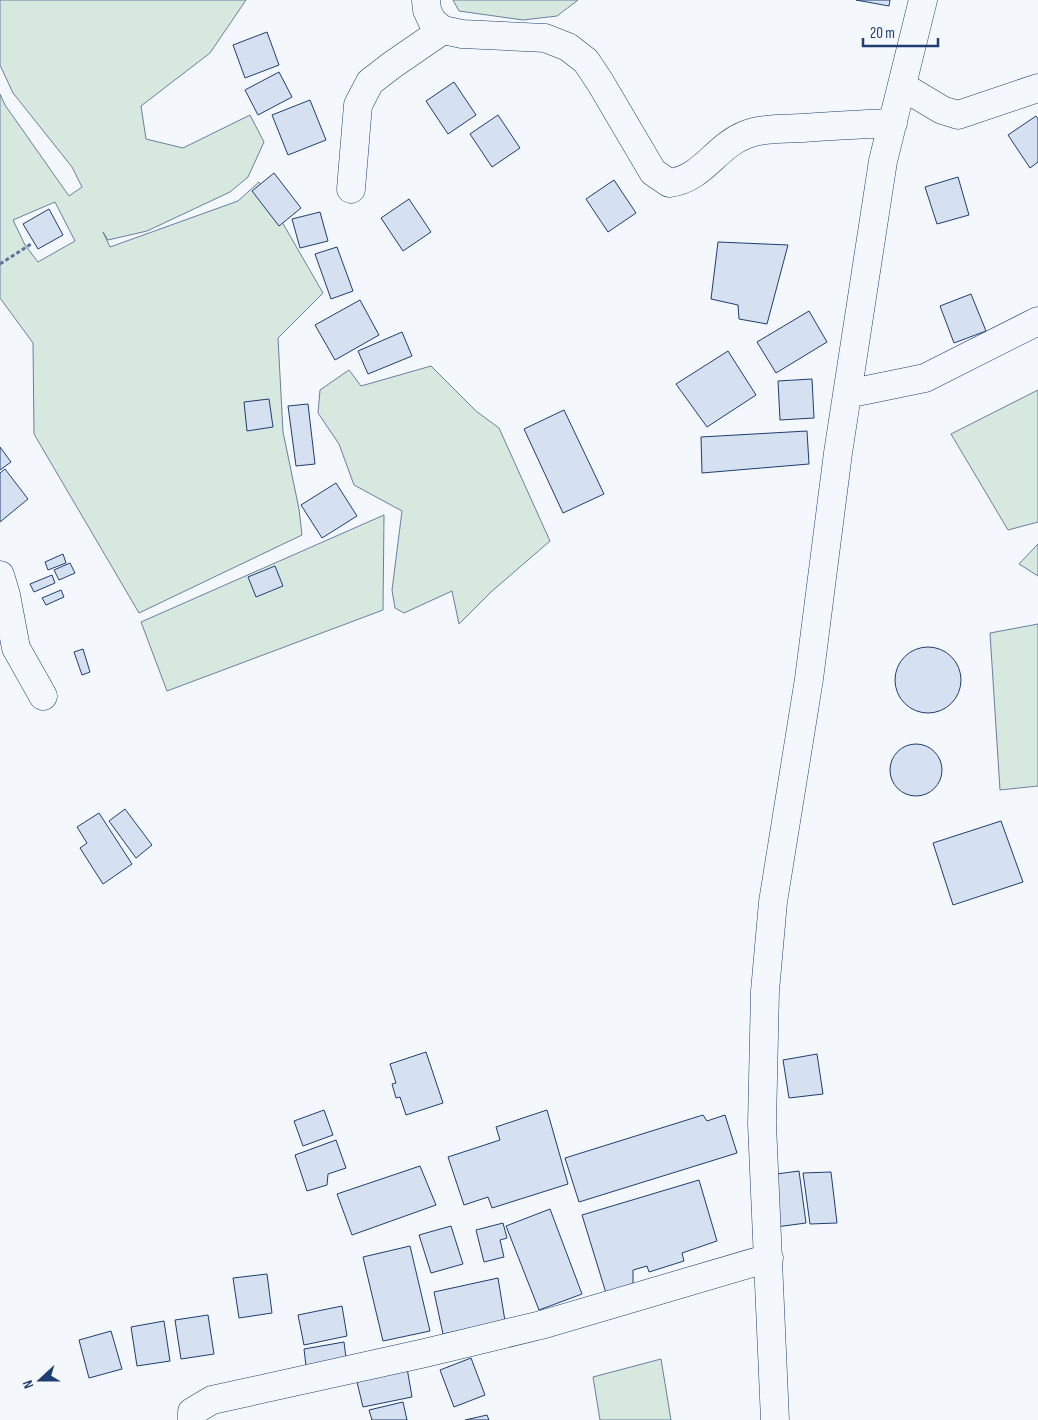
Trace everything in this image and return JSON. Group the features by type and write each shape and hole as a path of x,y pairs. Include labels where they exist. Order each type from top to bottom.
{"street":[{"path":"426,0 427,10 432,21 442,30 462,34 545,38 568,47 586,61 653,172 669,183 682,182 694,175 734,140 746,134 770,129 893,123"},
{"path":"775,1420 762,1124 765,991 773,902 809,679 838,453 883,161 923,0"},
{"path":"351,189 358,105 370,82 392,64 442,30"},
{"path":"902,86 942,110 958,115 1038,88"},
{"path":"848,394 925,378 1038,321"},
{"path":"0,575 6,594 16,648 43,696"},
{"path":"192,1420 192,1412 212,1400 540,1326 769,1258"}],"path":[{"path":"0,264 31,244"}],"shaded area":[{"path":"0,0 246,0 210,53 141,106 146,139 183,148 250,115 264,142 248,177 230,192 147,231 108,240 103,232 110,247 238,201 259,182 323,293 278,338 283,432 299,509 302,535 139,613 34,434 33,343 0,298 0,94 5,105 69,196 82,187 72,167 13,93 0,65","holes":["55,202 75,241 38,262 25,245 13,220"]},
{"path":"453,0 578,0 557,16 523,20 459,11"},
{"path":"431,366 476,411 499,428 550,541 491,592 459,624 452,591 404,613 395,608 392,590 402,511 354,485 339,444 318,413 320,390 349,370 361,386"},
{"path":"1038,390 1038,522 1008,530 951,434"},
{"path":"384,515 383,610 167,691 141,622"},
{"path":"1038,544 1038,576 1019,564"},
{"path":"1038,624 1038,786 1000,790 990,633"},
{"path":"661,1359 671,1420 600,1420 593,1377"}],"building":[{"path":"856,0 890,0 889,6"},
{"path":"267,32 279,65 245,78 233,45"},
{"path":"279,72 292,97 258,115 245,90"},
{"path":"454,82 476,115 448,134 426,101"},
{"path":"310,100 326,140 288,155 272,115"},
{"path":"498,115 520,148 492,167 470,134"},
{"path":"1036,116 1038,119 1038,162 1030,168 1008,135"},
{"path":"274,173 301,208 279,226 252,191"},
{"path":"958,177 969,215 937,224 925,187"},
{"path":"614,180 636,213 608,232 586,199"},
{"path":"409,199 431,232 403,251 381,218"},
{"path":"49,209 63,235 38,249 23,224"},
{"path":"320,212 328,241 300,248 292,219"},
{"path":"718,242 788,245 767,324 739,319 738,305 711,299"},
{"path":"337,247 353,291 331,299 315,254"},
{"path":"971,294 986,331 954,343 940,306"},
{"path":"360,300 379,335 335,360 315,325"},
{"path":"809,311 827,342 776,373 757,342"},
{"path":"402,332 412,356 368,374 358,351"},
{"path":"728,351 756,395 707,427 676,384"},
{"path":"812,379 814,418 780,420 778,381"},
{"path":"269,399 273,427 247,431 244,402"},
{"path":"308,404 315,464 296,466 288,406"},
{"path":"564,410 604,494 563,513 524,429"},
{"path":"807,431 809,464 702,473 701,437"},
{"path":"0,447 11,462 0,470"},
{"path":"5,469 28,499 0,522 0,473"},
{"path":"336,483 357,516 322,538 301,505"},
{"path":"63,554 66,563 48,570 45,562"},
{"path":"70,563 75,573 59,580 54,570"},
{"path":"275,566 283,586 256,597 248,577"},
{"path":"52,575 55,583 34,592 30,584"},
{"path":"61,590 64,597 46,605 42,598"},
{"path":"928,647 940,650 951,657 958,668 961,680 958,692 951,703 940,710 928,713 916,710 905,703 898,692 895,680 898,668 905,657 916,650"},
{"path":"83,649 90,672 82,675 74,652"},
{"path":"911,744 921,744 930,748 938,756 942,770 938,784 930,792 921,796 911,796 902,792 894,784 890,775 890,765 894,756 902,748"},
{"path":"125,809 152,845 136,858 109,821"},
{"path":"99,813 132,864 103,884 80,848 87,843 77,827"},
{"path":"1001,821 1023,882 953,905 933,843"},
{"path":"426,1052 443,1103 406,1115 400,1097 396,1098 392,1084 396,1083 390,1064"},
{"path":"817,1054 823,1094 789,1098 783,1060"},
{"path":"324,1110 333,1135 303,1146 294,1121"},
{"path":"547,1110 568,1184 492,1208 488,1197 464,1205 448,1157 500,1140 496,1127"},
{"path":"703,1115 707,1121 725,1115 737,1153 579,1202 565,1158"},
{"path":"336,1140 346,1168 328,1174 327,1185 307,1191 295,1155"},
{"path":"420,1166 436,1205 352,1235 337,1194"},
{"path":"799,1171 806,1223 776,1227 769,1175"},
{"path":"831,1172 837,1223 810,1224 803,1173"},
{"path":"699,1180 717,1241 682,1253 684,1261 649,1272 647,1266 633,1270 633,1285 606,1293 582,1215"},
{"path":"550,1209 582,1294 539,1310 506,1226"},
{"path":"503,1223 507,1238 500,1240 504,1257 484,1262 476,1230"},
{"path":"451,1226 463,1264 431,1273 419,1235"},
{"path":"410,1246 430,1331 383,1341 363,1257"},
{"path":"267,1274 272,1313 239,1318 233,1278"},
{"path":"498,1278 505,1321 443,1334 434,1292"},
{"path":"342,1306 347,1336 304,1345 298,1315"},
{"path":"208,1315 214,1354 181,1359 175,1320"},
{"path":"164,1321 170,1361 137,1366 131,1327"},
{"path":"111,1331 122,1369 89,1378 79,1340"},
{"path":"344,1342 346,1358 306,1366 304,1349"},
{"path":"471,1358 485,1395 454,1407 440,1370"},
{"path":"407,1368 412,1397 363,1407 357,1382"},
{"path":"403,1402 407,1420 372,1420 369,1410"},
{"path":"487,1415 489,1420 465,1420"}]}
